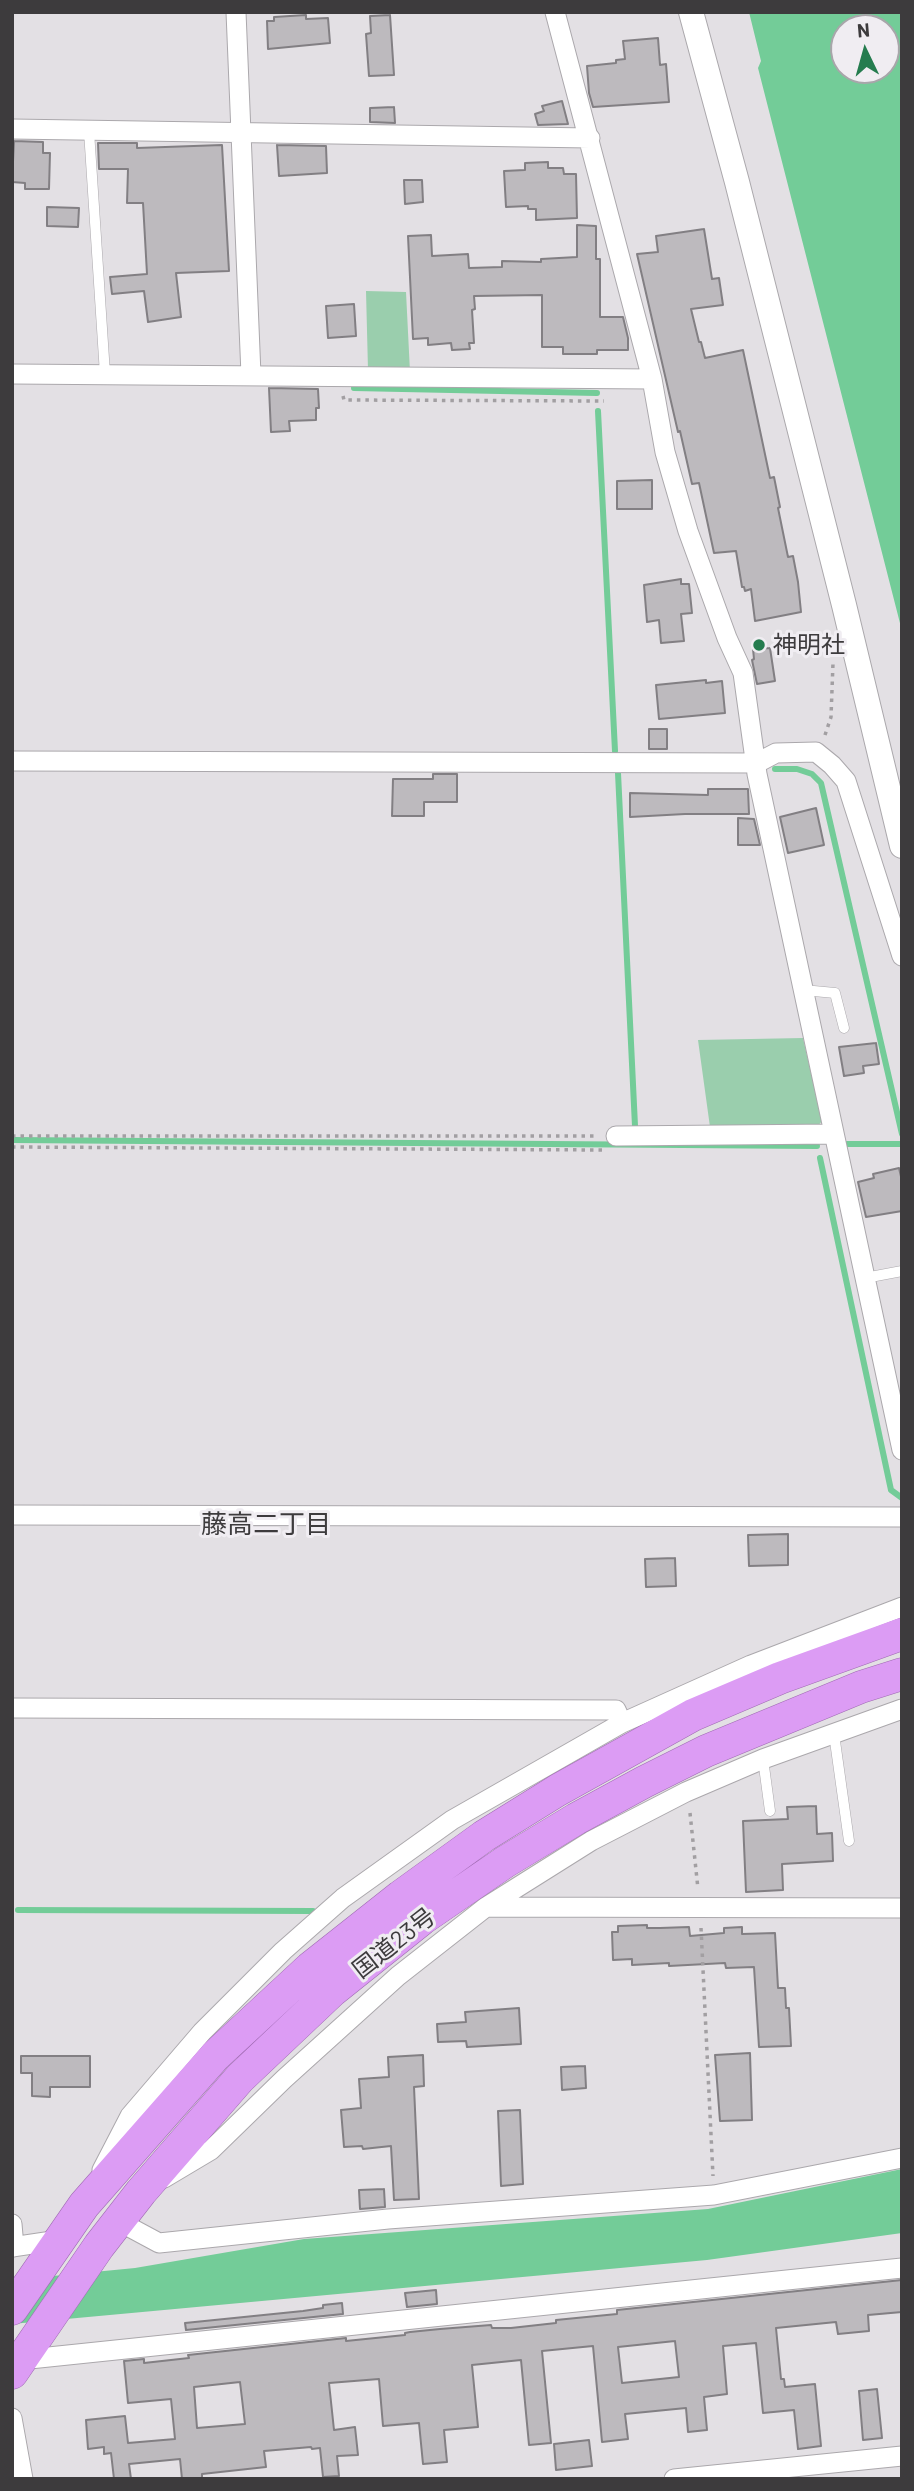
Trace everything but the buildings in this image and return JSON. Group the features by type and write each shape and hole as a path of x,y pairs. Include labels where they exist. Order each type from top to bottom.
{"highway":[{"name":"国道23号","path":"12,2309 83,2205 215,2056 310,1968 401,1896 484,1836 558,1790 693,1715 780,1678 902,1634"},
{"name":"国道23号","path":"16,2367 118,2221 240,2078 332,1991 422,1919 505,1862 576,1819 706,1751 861,1687 902,1674"}],"street":[{"path":"236,12 251,375"},
{"path":"555,12 652,379 665,452 688,531 727,638 743,673 757,774 902,1450"},
{"path":"691,12 831,552 902,846"},
{"path":"12,129 590,138"},
{"path":"12,374 652,379"},
{"path":"12,761 757,763 776,753 816,752 846,781 902,956"},
{"path":"610,1143 834,1134"},
{"path":"12,1516 902,1517"},
{"path":"83,2205 130,2116 202,2032 283,1951 343,1898 452,1820 621,1723 774,1656 902,1607"},
{"path":"12,1708 616,1710 621,1723"},
{"path":"141,2192 211,2150 284,2079 398,1976 486,1907 591,1841 686,1792 763,1759 902,1709"},
{"path":"486,1907 902,1908"},
{"path":"118,2221 159,2242 388,2219 713,2196 902,2158"},
{"path":"12,2224 13,2247 59,2240"},
{"path":"16,2367 902,2268"},
{"path":"12,2418 23,2479"},
{"path":"674,2479 902,2456"}],"lane":[{"path":"89,131 104,374"},
{"path":"803,990 835,993 844,1028"},
{"path":"865,1278 902,1271"},
{"path":"834,1734 849,1841"},
{"path":"763,1759 770,1811"}],"path":[{"path":"816,752 831,717 832,663"},
{"path":"12,1136 610,1143"},
{"path":"12,1147 610,1143"},
{"path":"686,1792 700,1908 713,2196"}],"shaded area":[{"path":"749,12 902,12 902,631 758,68 761,61"},
{"path":"366,291 406,292 410,372 368,370"},
{"path":"803,1038 822,1121 817,1127 710,1127 698,1040"},
{"path":"902,2169 902,2233 707,2260 12,2324 12,2280 135,2268 304,2239 708,2209"}],"waterway":[{"path":"354,388 597,393"},
{"path":"598,411 615,751"},
{"path":"775,769 797,769 812,774 821,783 902,1134"},
{"path":"618,773 635,1126"},
{"path":"12,1140 817,1146"},
{"path":"847,1144 902,1144"},
{"path":"820,1158 891,1490 902,1498"},
{"path":"18,1910 313,1911"}],"place":[{"name":"神明社","path":"759,645"}],"district":[{"name":"藤高二丁目","path":"266,1524"}]}
